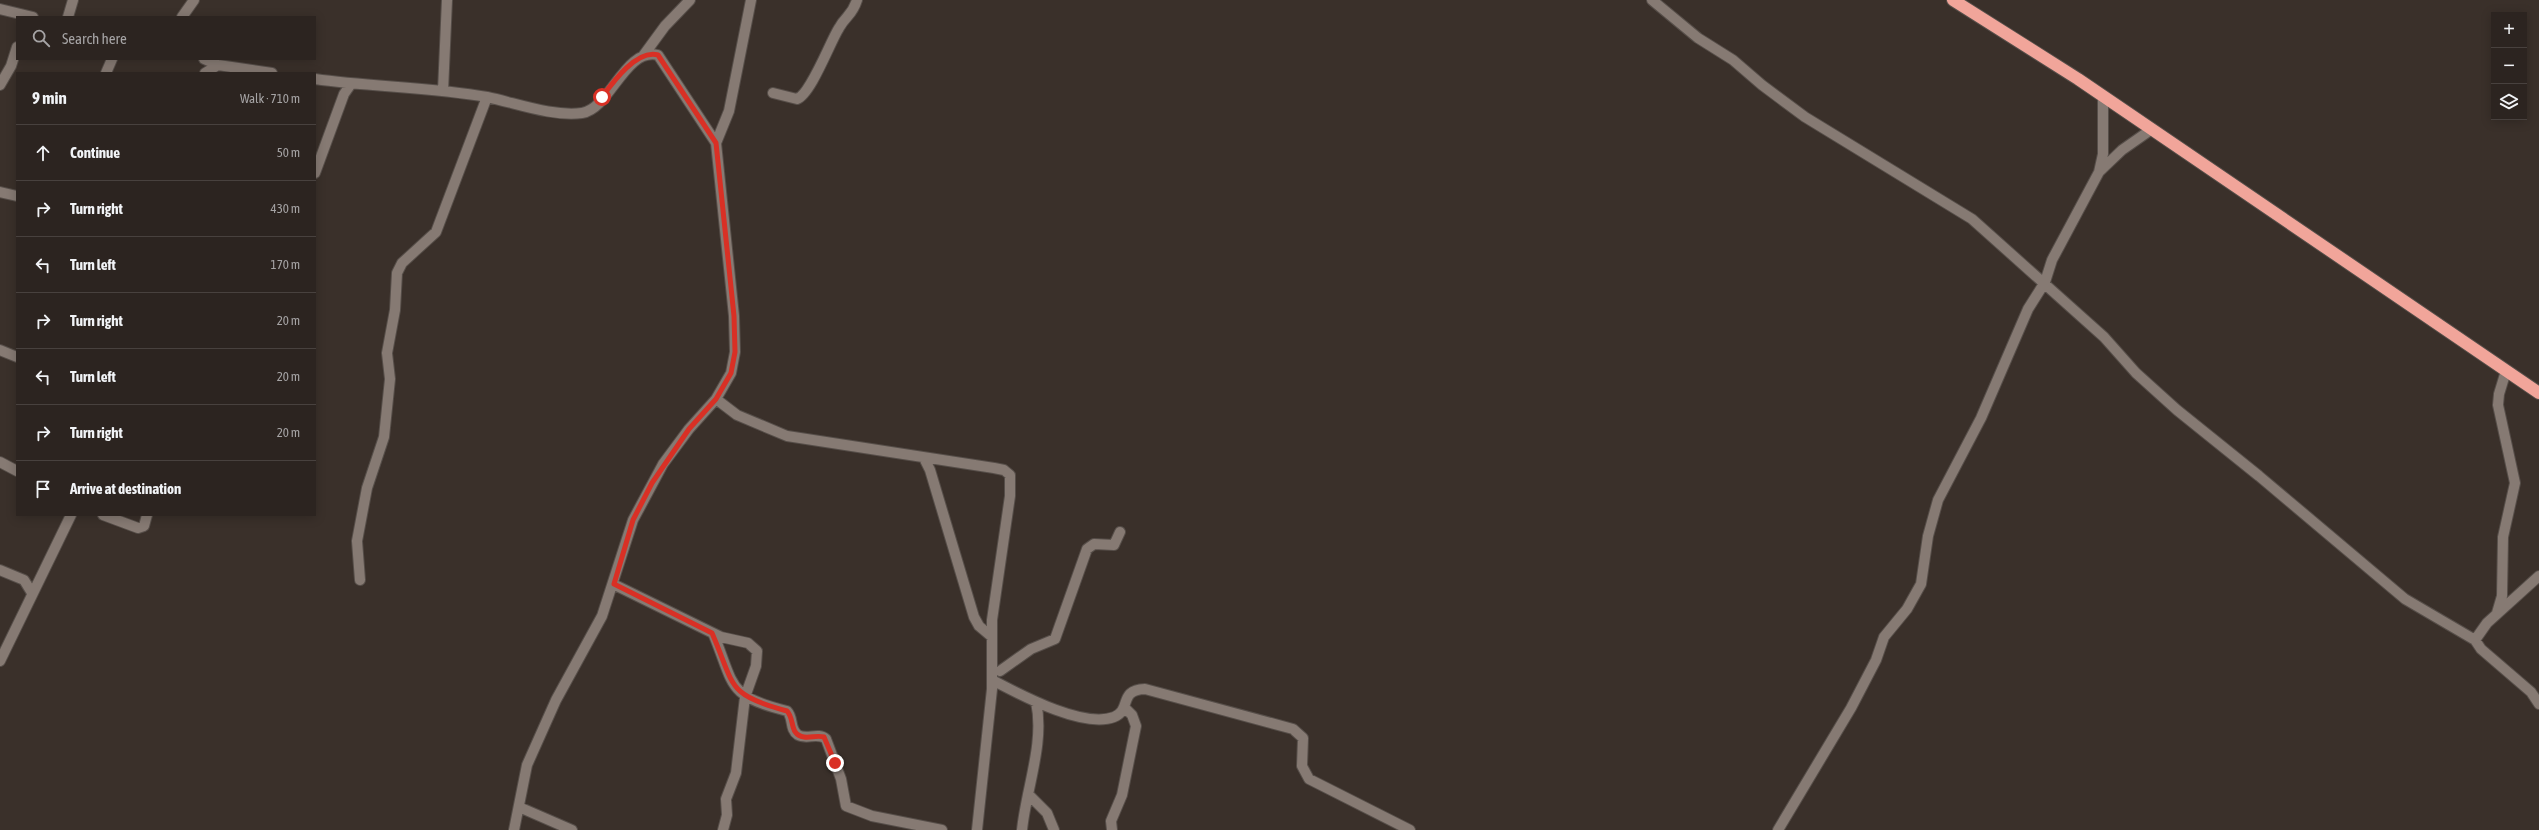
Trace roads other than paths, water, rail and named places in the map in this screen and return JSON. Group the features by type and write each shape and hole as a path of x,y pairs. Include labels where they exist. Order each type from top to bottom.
{"highway":[{"path":"1953,0 2103,96 2539,393"}],"street":[{"path":"68,16 73,0"},
{"path":"183,16 194,0"},
{"path":"444,91 447,0"},
{"path":"316,79 351,84 444,91 487,97 544,110 582,113 597,105 626,70 643,56 665,26 690,0"},
{"path":"716,143 729,111 751,0"},
{"path":"773,93 797,99 801,97 810,85 843,21 853,13 857,0"},
{"path":"1652,0 1698,38 1733,60 1767,89 1805,117 1972,219 2045,282 2104,337 2136,372 2177,410 2259,476 2405,599 2475,640 2481,649 2531,692 2539,704"},
{"path":"0,9 29,16"},
{"path":"0,85 12,66 16,51"},
{"path":"514,830 527,764 556,700 602,616 614,584 633,520 652,483 689,429 716,399 731,373 735,352 734,316 716,143 658,55 651,53 643,56"},
{"path":"106,72 112,60"},
{"path":"206,60 218,65 265,72"},
{"path":"207,72 218,65"},
{"path":"316,170 344,94 351,84"},
{"path":"1778,830 1851,708 1876,660 1884,637 1916,596 1922,584 1928,536 1938,500 1981,418 2028,309 2045,282 2052,260 2099,172 2103,154 2103,96"},
{"path":"360,580 357,541 367,488 384,437 390,379 387,353 394,318 398,273 402,263 436,232 487,97"},
{"path":"2099,172 2122,150 2152,129"},
{"path":"0,192 16,196"},
{"path":"0,350 16,358"},
{"path":"2498,614 2502,596 2502,537 2515,483 2498,405 2499,394 2506,371"},
{"path":"716,399 737,414 787,436 994,468 1004,470 1010,475 1010,496 992,620 992,680 977,830"},
{"path":"924,458 930,470 974,617 979,626 992,637"},
{"path":"0,462 16,468"},
{"path":"0,662 70,516"},
{"path":"106,516 138,528 144,526 148,516"},
{"path":"1000,671 1031,649 1055,639 1087,549 1094,544 1114,545 1120,532"},
{"path":"0,570 24,580 32,593"},
{"path":"2475,640 2487,623 2539,576"},
{"path":"614,584 712,633 748,644 757,651 757,661 745,697 736,773 726,799 727,815 723,830"},
{"path":"712,633 731,680 745,697 756,703 787,711 790,714 793,731 797,734 803,737 820,736 826,739 841,779 844,802 848,807 872,816 942,830"},
{"path":"992,662 1016,692"},
{"path":"992,680 1036,702 1067,714 1086,717 1115,717 1121,713 1127,695 1131,692 1145,689 1294,729 1300,733 1305,743 1302,766 1309,778 1410,830"},
{"path":"1022,830 1038,723 1036,702"},
{"path":"1112,830 1111,821 1122,795 1135,730 1135,720 1124,707"},
{"path":"1028,794 1047,813 1054,830"},
{"path":"519,807 572,830"}]}
